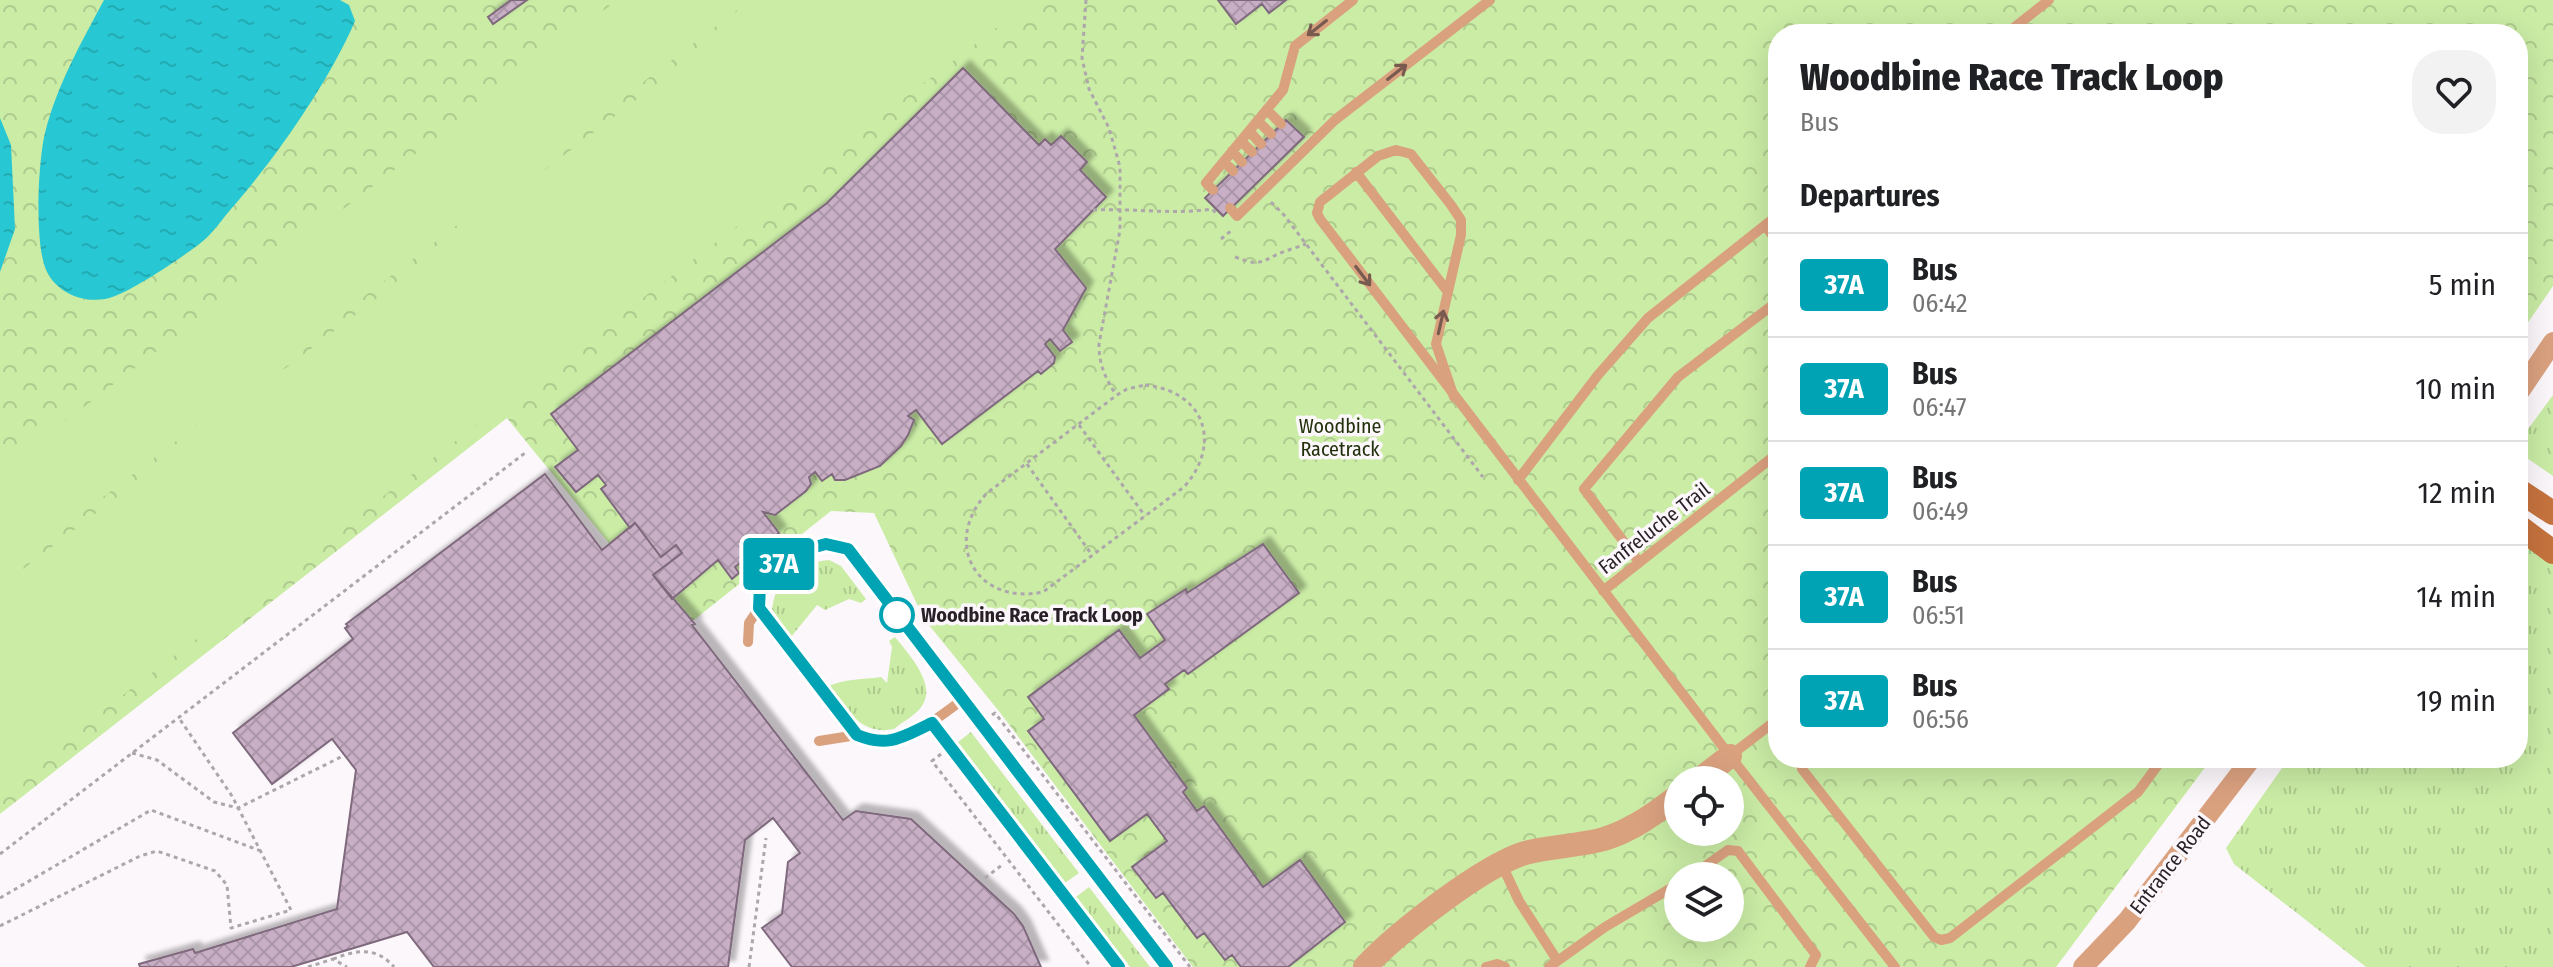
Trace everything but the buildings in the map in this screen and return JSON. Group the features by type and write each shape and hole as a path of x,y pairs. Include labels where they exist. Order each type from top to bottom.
{"main road":[{"path":"2528,497 2553,513"},
{"path":"2528,533 2553,552"}],"street":[{"path":"2528,379 2553,342"},
{"path":"1717,766 1730,756"},
{"name":"Entrance Road","path":"2083,967 2127,921 2244,768"},
{"path":"1365,967 1378,953 1439,906 1501,863 1524,854 1603,839 1641,824 1664,807"}],"lane":[{"path":"1213,190 1206,183 1218,176 1224,161 1283,90 1295,46 1353,0"},
{"path":"1234,212 1302,145 1490,0"},
{"path":"2019,24 2049,0"},
{"path":"1267,110 1281,124"},
{"path":"1258,121 1271,134"},
{"path":"1249,131 1261,144"},
{"path":"1241,141 1252,152"},
{"path":"1454,397 1436,344 1461,235 1461,220 1411,154 1396,150 1378,156 1356,172 1320,202 1317,213 1454,397 1603,591"},
{"path":"1232,151 1242,162"},
{"path":"1224,161 1233,171"},
{"path":"1356,172 1448,292"},
{"path":"1518,480 1598,375 1648,318 1768,223"},
{"path":"1765,225 1768,229"},
{"path":"1639,562 1584,489 1678,377 1768,309"},
{"name":"Fanfreluche Trail","path":"1768,461 1603,591 1895,967"},
{"path":"748,642 749,623 759,608 760,586 773,568 796,552 826,544 848,549 1167,967"},
{"path":"759,608 857,735 874,742 894,741 932,723 961,701"},
{"path":"932,723 1119,967"},
{"path":"1730,756 1768,727"},
{"path":"819,741 857,735"},
{"path":"1802,768 1934,937 1941,940 1950,938 2138,792 2156,768"},
{"path":"1711,862 1728,850 1738,851 1816,955 1810,967"},
{"path":"1501,863 1553,964 1605,927 1664,892"},
{"path":"1486,967 1497,964 1505,967"}],"path":[{"path":"1086,0 1082,58 1089,89 1109,128 1120,167 1120,230 1099,344 1099,360 1104,376 1117,395"},
{"path":"1271,201 1483,477"},
{"path":"1093,210 1195,212 1212,209 1223,219"},
{"path":"1221,239 1234,229"},
{"path":"1235,257 1250,263 1262,263 1272,256 1306,244"},
{"path":"1145,385 1163,387 1186,400 1202,422 1205,439 1203,457 1196,473 1184,487 1043,592 1025,595 1007,593 991,586 978,574 969,558 965,540 967,523 975,506 987,493 1117,395 1145,385"},
{"path":"1079,424 1145,516"},
{"path":"0,854 525,453"},
{"path":"1027,464 1092,555"},
{"path":"979,724 995,713 1190,967"},
{"path":"0,926 140,856 157,851 215,871 227,885 231,928 291,910 238,808 179,718"},
{"path":"950,747 932,761 1091,967"},
{"path":"132,753 157,760 214,802 238,808 341,757"},
{"path":"0,898 151,810 261,851"},
{"path":"749,967 766,838"},
{"path":"985,878 1002,865"},
{"path":"308,967 355,951 368,951 386,958 394,967"},
{"path":"333,959 347,967"}],"green space":[{"name":"Woodbine Racetrack","path":"0,0 2553,0 2553,286 2528,322 2528,24 1768,24 1768,768 2205,768 2056,967 1193,967 998,710 924,619 874,513 831,511 680,631 507,418 0,814"},
{"path":"617,0 750,0 24,558 0,570 0,471"},
{"path":"767,0 1033,0 0,789 0,582 23,569"},
{"path":"2553,395 2553,476 2528,459 2528,429"},
{"path":"2528,527 2553,545 2553,967 2366,967 2234,864 2226,848 2282,768 2528,768"},
{"path":"829,560 841,566 866,599 861,603 849,599 825,610 817,605 791,637 772,609 779,586 790,572 807,564"},
{"path":"895,637 918,668 926,687 926,696 917,711 894,729 882,730 863,725 829,686 848,680 881,677 887,683 892,647 889,641"},
{"path":"971,732 1079,873 1065,883 958,742"},
{"path":"1089,887 1150,967 1130,967 1076,897"}],"water":[{"path":"104,0 340,0 349,5 355,21 331,69 300,119 211,234 185,255 135,286 115,296 96,300 67,293 47,272 40,243 38,204 43,146 50,115 70,65"},
{"path":"0,118 11,145 15,229 0,272"}],"bus line":[{"name":"37A","path":"1119,967 932,723 894,741 874,742 857,735 759,608 760,586 773,568 796,552 826,544 848,549 1167,967"}],"place":[{"name":"Woodbine Race Track Loop","path":"897,615"}]}
